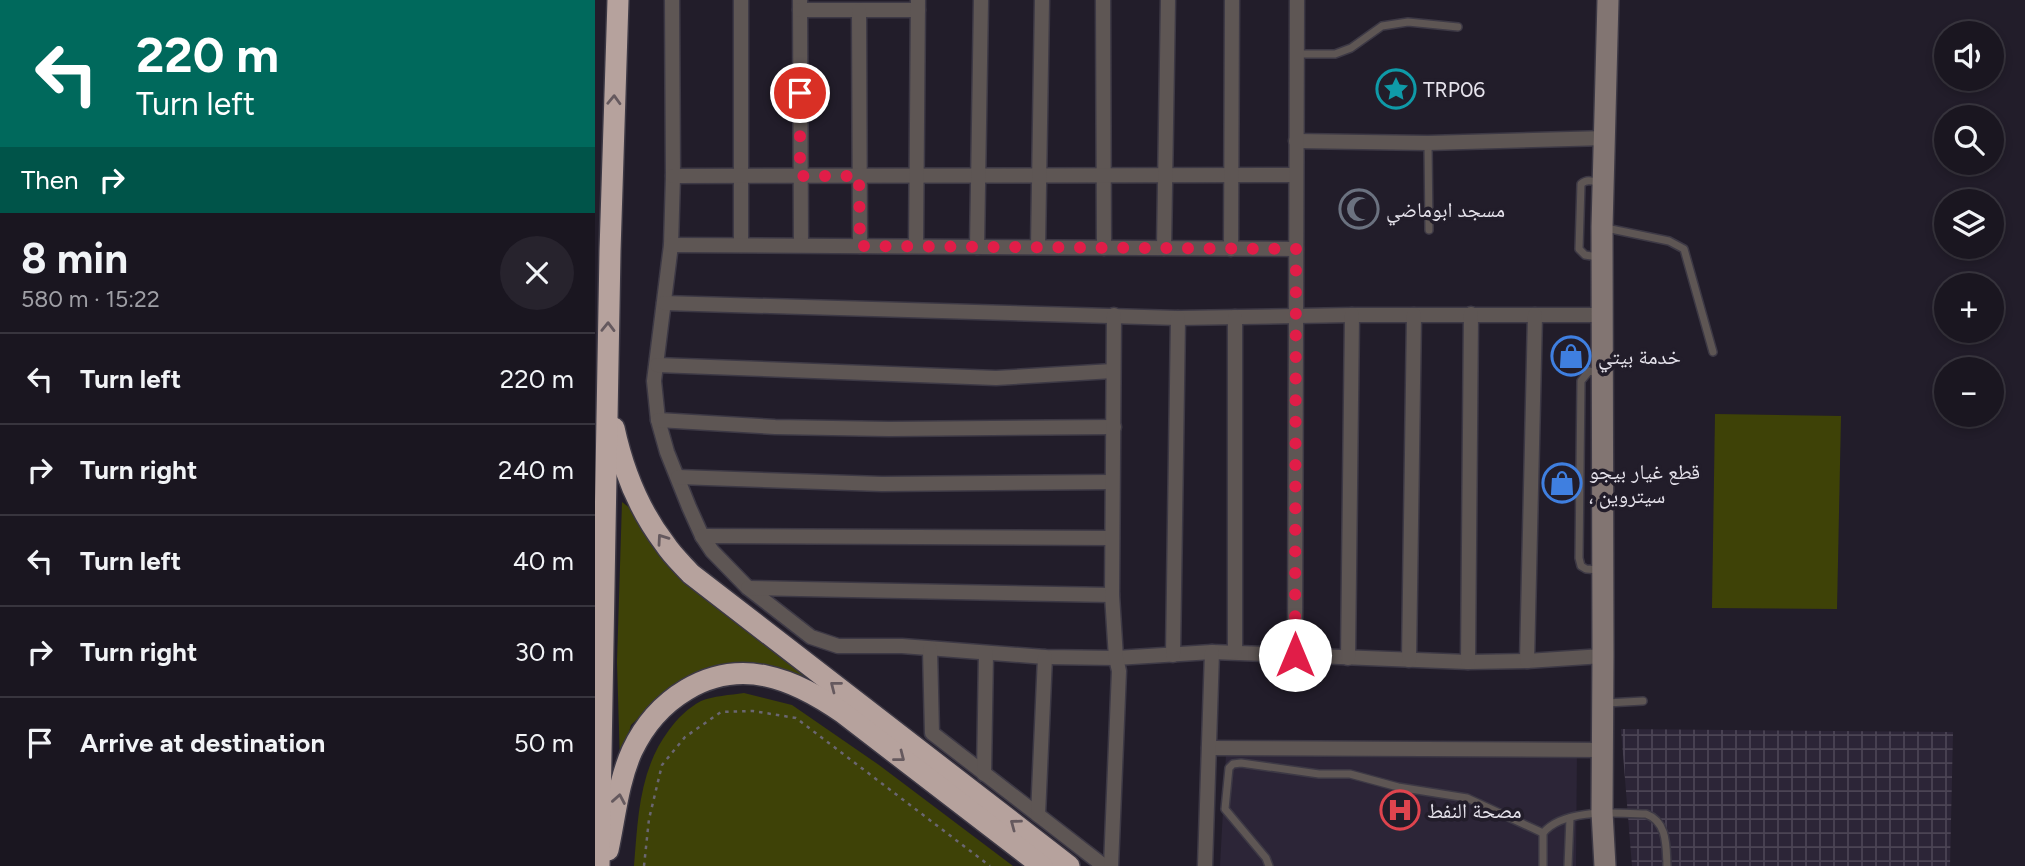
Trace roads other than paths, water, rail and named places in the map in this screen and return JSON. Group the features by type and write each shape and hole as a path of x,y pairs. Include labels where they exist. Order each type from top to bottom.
{"highway":[{"path":"601,866 607,396 618,0"},
{"path":"607,396 627,475 643,510 665,545 691,573 1069,866"},
{"path":"601,866 621,784 632,752 648,723 662,707 686,688 705,680 736,674 765,676 792,684 820,698 1042,866"}],"street":[{"path":"672,0 671,245 654,381 658,420 688,507 712,551 748,588 811,637 838,646 902,646 1045,657 1116,658 1235,652 1468,662 1604,656"},
{"path":"741,0 741,245"},
{"path":"977,247 981,0"},
{"path":"1038,247 1042,0"},
{"path":"1103,0 1104,248"},
{"path":"1164,248 1168,0"},
{"path":"1231,249 1233,0"},
{"path":"1295,655 1297,0"},
{"path":"1605,866 1602,812 1602,227 1608,0"},
{"path":"800,246 800,5 859,10 918,5 916,246"},
{"path":"859,10 860,246"},
{"path":"1296,141 1428,143 1606,138"},
{"path":"673,176 1296,175"},
{"path":"671,245 1296,249"},
{"path":"664,303 1178,318 1602,315"},
{"path":"1468,662 1471,314"},
{"path":"1111,866 1119,671 1112,595 1114,315"},
{"path":"1348,658 1352,315"},
{"path":"1409,660 1414,315"},
{"path":"1527,661 1535,315"},
{"path":"1235,317 1235,652"},
{"path":"1173,655 1178,318"},
{"path":"657,365 996,378 1113,372"},
{"path":"658,420 775,427 1114,427"},
{"path":"678,477 882,484 1112,482"},
{"path":"702,536 1112,538"},
{"path":"748,588 1112,595"},
{"path":"930,649 932,733 1104,866"},
{"path":"1206,866 1212,652"},
{"path":"984,774 986,653"},
{"path":"1038,815 1045,657"},
{"path":"1209,748 1602,750"}],"lane":[{"path":"1297,54 1335,54 1351,48 1382,26 1408,22 1458,27"},
{"path":"1428,143 1430,230"},
{"path":"1602,257 1585,255 1579,249 1579,199 1581,184 1584,182 1588,180 1604,184"},
{"path":"1602,227 1668,241 1684,248 1713,352"},
{"path":"1603,374 1589,372 1581,381 1579,558 1581,566 1586,569 1603,570"},
{"path":"1580,476 1603,477"},
{"path":"1603,703 1643,701"},
{"path":"1269,866 1266,858 1226,809 1229,768 1233,764 1319,774 1350,774 1398,787 1467,799 1543,833"},
{"path":"1543,866 1543,833 1552,823 1602,812 1653,816 1665,833 1667,866"},
{"path":"1569,866 1570,818"}],"place":[{"name":"TRP06","path":"1396,89"},
{"name":"مسجد ابوماضي","path":"1359,209"},
{"name":"خدمة بيتي","path":"1571,356"},
{"name":"قطع غيار بيجو ، سيتروين","path":"1562,483"},
{"name":"مصحة النفط","path":"1400,810"}]}
